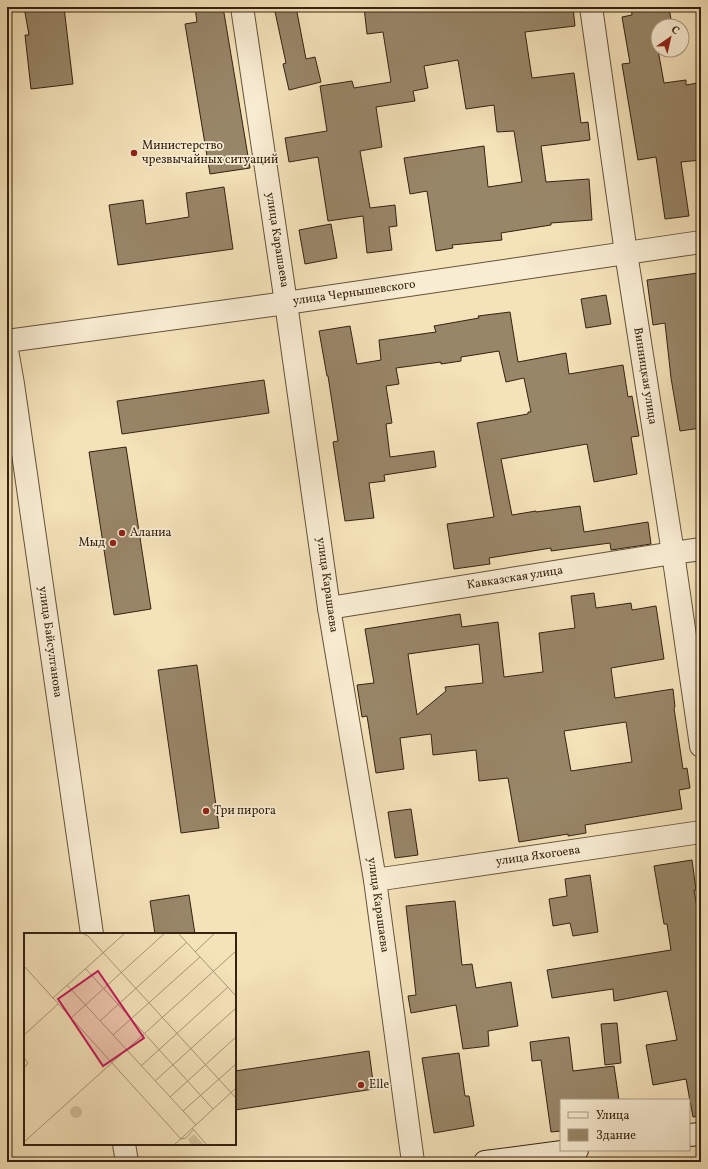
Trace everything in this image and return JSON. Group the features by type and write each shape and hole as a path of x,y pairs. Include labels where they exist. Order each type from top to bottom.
{"street":[{"name":"улица Карашаева","path":"242,7 329,608 375,880 413,1162"},
{"name":"Винницкая улица","path":"591,7 626,253 673,553 701,746"},
{"name":"улица Чернышевского","path":"7,341 286,303 701,242"},
{"name":"улица Байсултанова","path":"7,350 92,933"},
{"name":"Кавказская улица","path":"329,608 701,549"},
{"name":"улица Яхогоева","path":"375,880 701,832"},
{"path":"690,1135 701,1134"},
{"path":"124,1145 127,1162"},
{"path":"485,1162 569,1151"}],"building":[{"path":"24,7 64,7 73,84 31,89 25,35 29,35"},
{"path":"195,7 223,7 250,168 210,174 185,24 197,22"},
{"path":"274,7 296,7 306,59 315,57 321,82 289,90 283,64 286,63"},
{"path":"364,7 518,7 519,12 559,7 573,7 575,26 525,32 532,78 574,73 581,123 588,122 590,140 541,146 546,182 589,179 592,220 551,223 551,225 501,233 502,240 452,245 453,248 436,251 427,191 410,194 404,158 484,146 488,187 522,182 514,131 497,132 494,105 466,109 458,60 424,66 428,88 413,91 415,101 376,107 382,147 360,151 370,208 395,205 397,226 389,227 392,250 367,253 363,216 328,221 318,157 289,162 285,138 327,131 320,86 352,81 354,88 391,82 383,32 367,34"},
{"path":"631,7 669,7 671,18 650,18 650,58 659,58 664,83 686,80 686,85 698,83 701,103 701,160 681,162 689,216 665,219 656,157 638,160 622,64 630,63 622,17 632,15"},
{"path":"224,187 233,249 118,265 109,205 143,200 146,224 189,217 186,193"},
{"path":"331,224 337,258 305,264 299,230"},
{"path":"698,273 701,294 701,428 680,431 671,378 665,323 653,325 647,280"},
{"path":"606,295 611,324 586,328 581,299"},
{"path":"510,312 518,362 566,353 569,374 623,365 628,397 632,396 639,436 631,437 637,474 594,482 587,444 501,459 512,515 580,506 584,532 648,522 651,544 611,550 610,543 551,551 551,548 489,558 490,564 454,569 447,524 494,517 477,423 528,414 528,412 531,412 524,378 506,382 499,351 461,357 461,361 396,368 399,384 386,386 392,423 386,424 390,457 434,451 436,467 384,475 385,481 369,483 374,518 345,521 333,442 338,441 328,376 319,331 350,326 357,364 381,360 379,340 436,332 434,326 479,318 478,316"},
{"path":"264,380 269,413 122,434 117,401"},
{"path":"126,447 151,609 114,615 89,452"},
{"path":"594,593 596,608 631,603 632,610 656,606 664,659 611,668 615,698 673,689 674,708 683,769 687,768 690,788 679,790 682,809 585,825 586,833 568,836 568,834 519,842 508,778 479,781 476,750 433,755 431,734 400,738 404,769 376,773 367,716 362,717 357,685 374,683 365,629 460,614 462,627 498,622 504,677 543,672 539,633 575,628 571,596","holes":["479,644 483,683 445,687 446,691 417,715 408,654","626,722 632,762 571,771 564,731"]},
{"path":"197,665 219,828 181,833 158,670"},
{"path":"411,809 418,855 395,858 388,812"},
{"path":"692,860 696,890 694,890 701,932 701,938 696,938 701,965 701,1116 693,1117 686,1079 653,1085 646,1045 677,1040 667,991 614,1001 613,989 552,998 547,970 671,950 667,924 664,924 654,866"},
{"path":"590,875 598,932 573,936 570,923 553,926 549,899 567,896 565,879"},
{"path":"189,895 195,933 155,933 150,901"},
{"path":"455,901 462,965 472,964 476,988 511,982 518,1026 488,1031 489,1046 463,1049 456,1005 411,1013 408,996 416,995 406,906"},
{"path":"617,1023 621,1063 605,1065 601,1024"},
{"path":"569,1037 573,1071 614,1066 619,1099 560,1099 560,1131 551,1132 541,1060 532,1061 530,1042"},
{"path":"369,1051 374,1089 236,1110 236,1071"},
{"path":"459,1053 465,1096 469,1096 474,1126 434,1133 422,1058"}],"place":[{"name":"Министерство чрезвычайных ситуаций","path":"134,153"},
{"name":"Аланиа","path":"122,533"},
{"name":"Мыд","path":"113,543"},
{"name":"Три пирога","path":"206,811"},
{"name":"Elle","path":"361,1085"}]}
